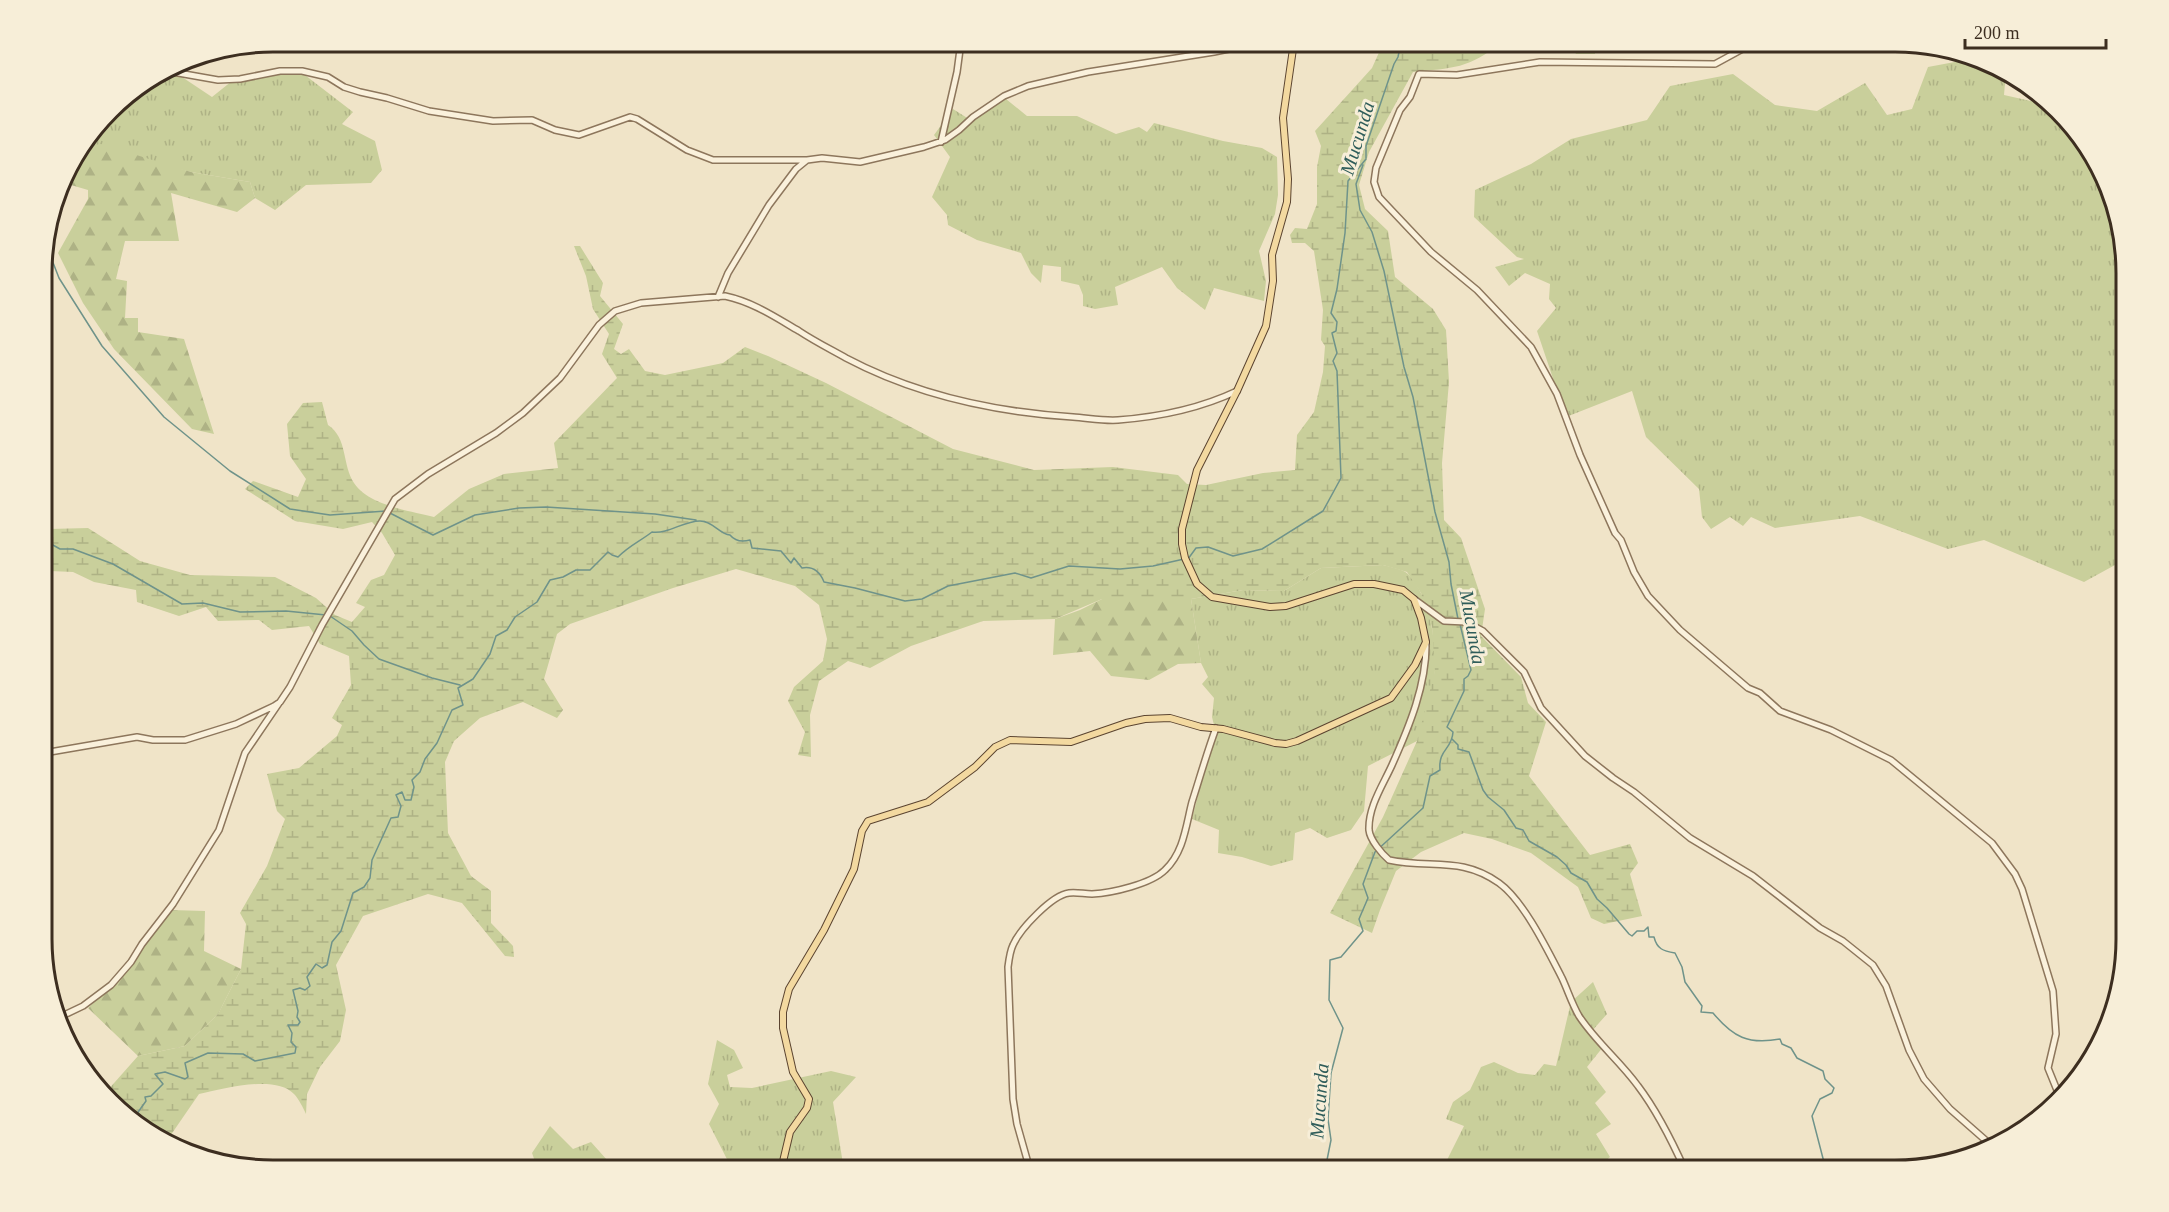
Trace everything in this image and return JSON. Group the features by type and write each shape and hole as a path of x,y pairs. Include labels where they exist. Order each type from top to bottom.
{"main road":[{"path":"783,1160 790,1132 809,1103 807,1093 793,1072 783,1028 783,1012 789,989 824,930 854,870 862,831 868,821 928,802 975,767 994,747 1004,741 1071,742 1113,726 1145,719 1170,718 1275,743 1286,744 1297,741 1391,698 1415,665 1426,642 1414,599 1406,591 1394,587 1348,585 1281,607 1222,599 1212,597 1201,589 1185,560 1182,529 1195,476 1266,326 1273,281 1273,251 1286,210 1288,179 1283,118 1293,52"}],"street":[{"path":"941,142 960,52"},
{"path":"180,73 218,80 302,70 328,77 344,87 429,111 493,120 532,120 555,130 579,135 630,117 687,150 713,160 822,158 860,162 941,142 989,105 1016,90 1088,72 1215,52"},
{"path":"1737,52 1715,64 1540,62 1457,75 1419,75 1410,97 1400,110 1390,130 1376,168 1374,182 1378,197 1431,252 1477,290 1531,347 1557,393 1580,455 1634,572 1648,596 1680,630 1748,688 1760,693 1780,711 1831,730 1891,760 1979,832 2005,860 2022,889 2053,991 2056,1034 2048,1068 2057,1090"},
{"path":"718,297 728,273 770,206 796,169 807,160"},
{"path":"66,1014 83,1006 111,985 131,962 173,904 219,830 245,753 290,687 322,624 395,499 428,474 496,433 523,413 560,378 599,325 615,311 641,303 718,297 737,298 846,358 901,383 971,403 1014,411 1120,420 1186,409 1209,403 1237,391"},
{"path":"1414,599 1444,621 1460,621 1483,631 1522,669 1541,708 1569,740 1595,764 1634,792 1690,838 1753,876 1820,928 1848,944 1873,965 1886,986 1905,1040 1924,1079 1944,1104 1986,1140"},
{"path":"1426,642 1422,683 1409,724 1375,800 1370,833 1389,860 1459,865 1483,874 1508,891 1523,908 1552,959 1578,1013 1605,1049 1645,1095 1681,1160"},
{"path":"52,752 137,737 180,740 192,738 236,724 280,702"},
{"path":"1027,1160 1013,1099 1008,967 1011,947 1022,930 1058,897 1067,893 1095,894 1115,890 1164,871 1185,836 1191,807 1216,728"}],"green space":[{"path":"1379,52 1489,52 1460,66 1413,72 1369,152 1359,185 1365,209 1388,231 1395,277 1433,309 1446,330 1449,382 1442,463 1444,520 1461,538 1485,609 1481,636 1521,677 1528,703 1546,722 1529,776 1590,855 1630,844 1638,863 1630,874 1642,916 1604,924 1591,918 1578,887 1531,853 1492,839 1464,833 1421,852 1396,871 1372,933 1330,913 1383,817 1417,741 1435,671 1432,627 1421,593 1407,572 1383,565 1321,568 1284,591 1243,590 1191,599 1102,599 1055,619 983,621 911,646 870,668 848,661 819,681 810,715 811,757 798,755 805,732 788,701 794,687 823,661 827,639 819,605 795,586 736,569 570,624 557,634 544,679 563,710 557,718 523,702 480,718 454,741 445,762 448,833 471,876 491,891 491,923 513,946 514,957 505,956 462,903 428,894 363,916 336,965 346,1010 340,1041 320,1067 307,1094 306,1114 294,1094 275,1085 262,1084 222,1089 199,1094 171,1134 139,1114 110,1087 138,1056 185,1046 218,1014 241,969 246,924 240,913 267,866 285,819 277,811 267,774 299,768 337,736 342,725 332,718 351,685 349,656 320,644 309,626 272,630 259,620 218,621 206,607 179,616 137,602 136,590 94,582 73,572 52,571 52,529 88,528 140,561 190,575 275,577 316,598 335,615 352,622 365,607 356,603 371,580 384,575 395,555 382,533 372,522 343,529 295,521 245,489 253,481 298,497 306,479 290,456 287,424 303,403 322,402 328,425 339,437 350,476 360,491 379,502 402,509 434,517 469,489 504,474 558,468 554,443 617,378 602,354 609,334 593,309 586,276 574,246 580,246 603,283 600,296 623,324 614,349 621,354 629,349 645,371 665,375 723,363 745,347 826,383 953,449 1034,470 1113,467 1178,475 1187,484 1206,485 1263,473 1295,470 1297,435 1314,412 1323,372 1325,346 1321,340 1323,310 1314,251 1305,243 1292,243 1290,235 1295,228 1307,229 1317,204 1317,167 1321,146 1315,131 1372,68"},
{"path":"1575,52 1595,52 1595,54 1576,54"},
{"path":"1957,62 1966,64 2005,82 2004,95 2035,102 2071,139 2094,176 2105,203 2116,259 2116,564 2084,582 1984,540 1948,549 1860,516 1775,528 1751,517 1743,526 1730,517 1711,529 1702,517 1699,489 1646,437 1632,391 1566,417 1537,331 1556,308 1549,299 1550,284 1525,273 1509,286 1495,267 1524,259 1517,257 1474,217 1475,190 1531,164 1571,139 1647,120 1670,86 1733,74 1775,105 1817,111 1865,83 1887,115 1912,109 1928,67"},
{"path":"277,69 301,72 353,112 342,124 375,141 382,170 371,183 306,185 275,210 255,198 250,182 191,172 92,148 107,128 128,107 178,74 212,97 237,77"},
{"path":"1006,99 1027,116 1077,116 1116,134 1139,127 1147,132 1154,123 1223,141 1262,148 1277,157 1278,195 1275,214 1259,251 1266,281 1264,301 1214,288 1205,310 1177,288 1162,267 1115,287 1118,305 1095,309 1083,306 1083,295 1079,285 1061,281 1061,267 1043,265 1041,283 1031,273 1021,253 977,240 948,225 947,215 932,197 950,157 934,135 953,109 972,121"},
{"path":"101,144 191,172 250,182 255,198 237,212 171,193 179,241 125,241 116,279 127,281 125,318 138,318 138,332 184,339 214,434 192,429 114,349 83,303 58,253 88,199 88,190 71,185 94,145"},
{"path":"1383,565 1406,572 1416,583 1422,594 1433,633 1435,679 1417,741 1368,766 1364,811 1351,830 1327,838 1310,828 1295,833 1293,860 1271,866 1242,857 1218,853 1219,830 1192,819 1215,729 1212,717 1214,698 1202,684 1208,677 1201,663 1191,599 1243,590 1284,591 1321,568"},
{"path":"1139,597 1191,599 1201,663 1178,664 1149,680 1111,676 1090,651 1053,655 1055,619 1102,599"},
{"path":"171,910 205,911 204,951 241,969 218,1014 185,1046 138,1056 88,1008 131,967"},
{"path":"1593,982 1607,1014 1591,1032 1603,1047 1587,1067 1606,1092 1595,1103 1611,1124 1596,1134 1610,1157 1607,1160 1447,1160 1464,1126 1446,1119 1453,1102 1470,1090 1481,1067 1494,1062 1518,1073 1535,1075 1544,1064 1556,1066 1571,1002"},
{"path":"717,1040 734,1050 743,1068 727,1075 730,1087 752,1088 831,1071 856,1077 833,1102 842,1160 727,1160 709,1124 719,1104 708,1084"},
{"path":"550,1126 573,1149 591,1142 607,1160 534,1160 532,1153"}],"waterway":[{"name":"Mucunda","path":"1366,158 1366,146 1399,52"},
{"path":"1188,559 1196,548 1208,547 1233,556 1262,549 1323,511 1341,478 1337,371 1333,361 1337,353 1332,333 1336,331 1337,322 1331,313 1345,233 1348,181 1366,159"},
{"name":"Mucunda","path":"1363,165 1356,184 1360,210 1372,232 1384,271 1404,367 1413,397 1435,512 1449,562 1458,619"},
{"path":"53,262 59,278 102,346 164,417 230,471 290,509 330,515 386,511 433,535 475,515 519,508 546,507 655,514 696,520"},
{"path":"138,1113 146,1101 145,1097 151,1096 163,1084 155,1074 165,1072 185,1079 188,1077 185,1063 208,1053 243,1054 255,1061 295,1053 296,1047 291,1042 292,1033 288,1025 298,1025 300,1022 297,1017 298,1011 293,990 300,988 305,990 310,986 307,977 316,964 322,968 327,965 332,942 341,931 353,893 364,887 370,878 372,860 391,818 398,817 401,806 396,795 402,792 405,800 411,800 414,787 412,780 420,772 425,759 437,743 452,710 463,705 458,688 473,679 490,654 496,636 507,630 515,617 537,602 550,580 563,577 576,570 590,570 608,552 618,557 652,532 700,521 709,523 737,540 750,540 752,548 781,551 791,563 794,558 802,568 816,570 824,582 905,601 922,599 948,586 1015,573 1031,578 1069,566 1120,569 1153,566 1184,559"},
{"path":"52,544 60,549 73,549 113,564 182,604 203,603 240,612 286,611 326,615"},
{"path":"330,616 352,631 379,659 432,678 460,685"},
{"name":"Mucunda","path":"1327,1160 1331,1140 1328,1119 1331,1073 1343,1028 1329,1000 1330,960 1341,957 1363,931 1359,919 1368,898 1363,884 1375,852 1423,808 1430,776 1440,770 1441,758 1450,743 1453,732 1447,727 1464,691 1464,679 1471,670 1460,624"},
{"path":"1452,739 1458,745 1458,749 1469,752 1483,790 1488,797 1504,810 1516,828 1523,830 1529,841 1557,857 1571,873 1587,882 1597,899 1629,934 1632,936 1637,931 1644,931 1648,927 1649,937 1654,937 1659,947 1675,953 1682,967 1685,982 1702,1006 1701,1012 1713,1013 1727,1028 1750,1040 1780,1039 1782,1044 1791,1048 1797,1058 1823,1071 1825,1079 1834,1088 1832,1093 1820,1099 1812,1116 1823,1160"}]}
